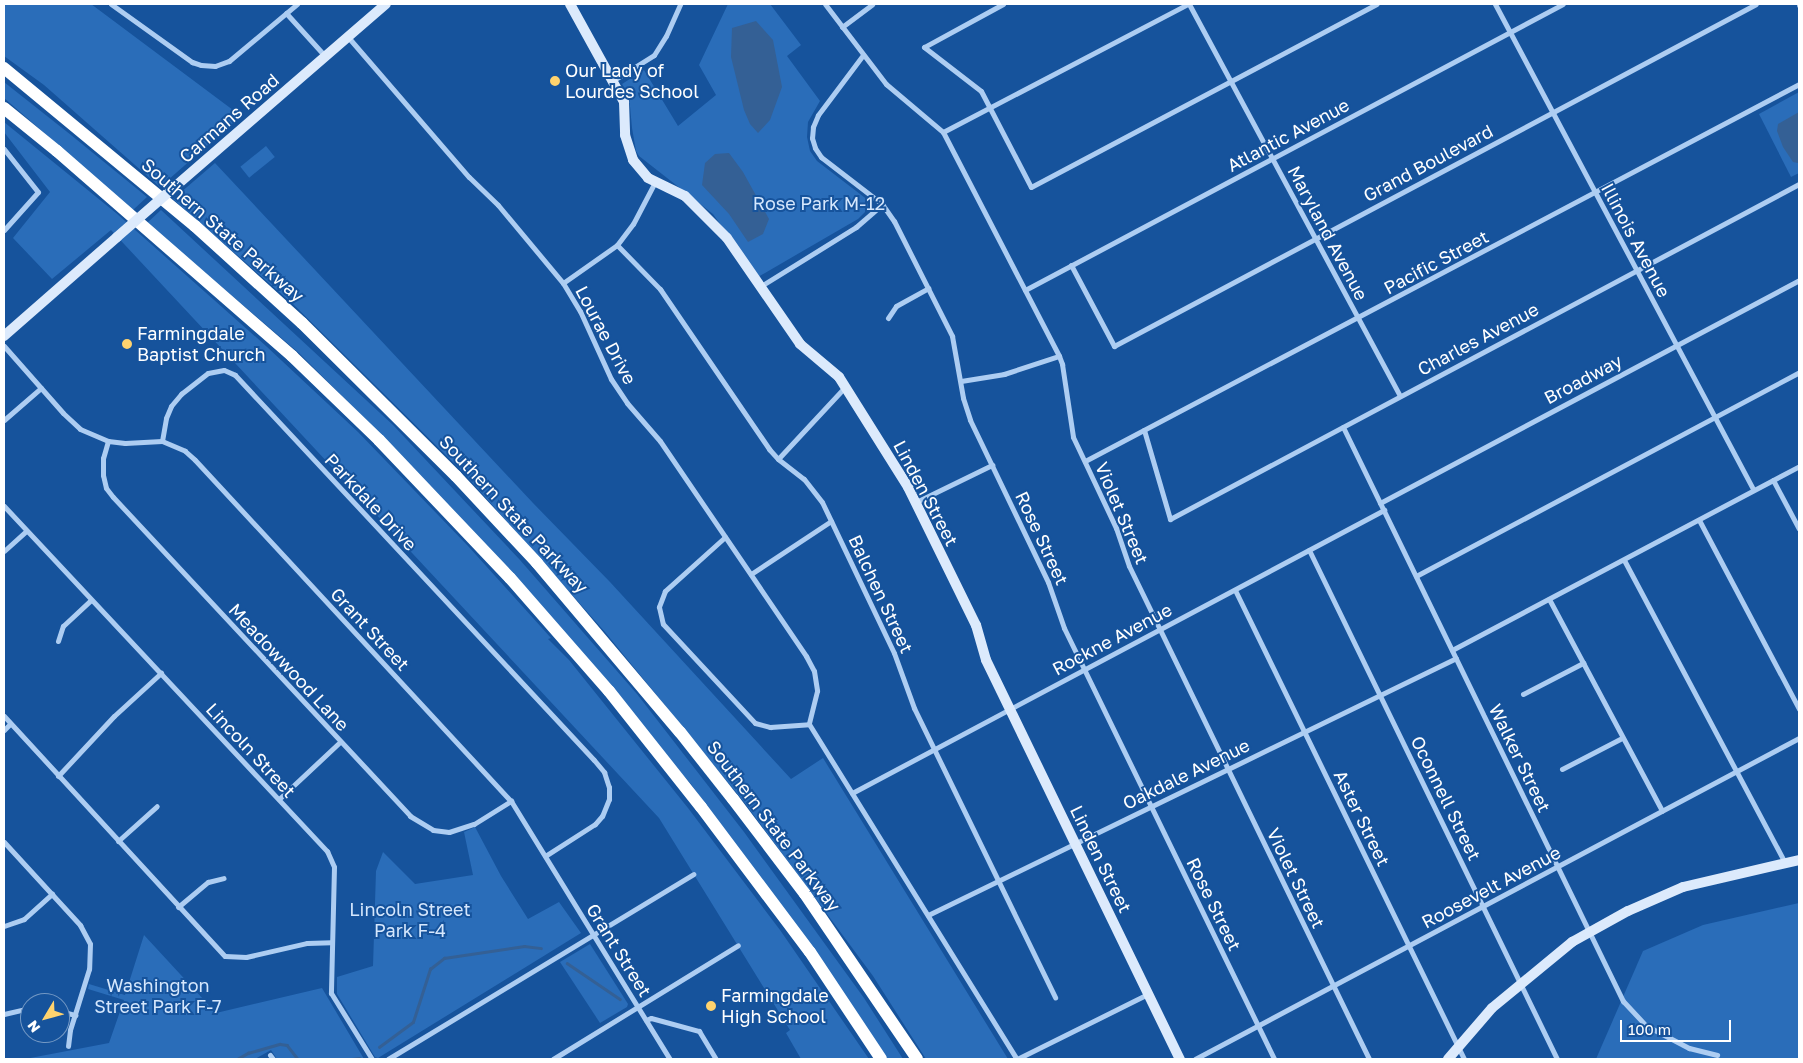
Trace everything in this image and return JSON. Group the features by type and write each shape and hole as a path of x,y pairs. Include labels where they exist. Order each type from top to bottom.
{"highway":[{"name":"Southern State Parkway","path":"4,68 195,226 302,323 456,476 537,563 680,732 733,799 805,894 917,1059"},
{"path":"4,108 86,176 292,356 386,447 504,571 609,692 701,807 756,883 810,952 882,1059"}],"street":[{"path":"111,4 175,52 192,62 210,66 229,61 297,4"},
{"name":"Carmans Road","path":"4,336 386,4"},
{"name":"Linden Street","path":"570,4 614,80 624,102 626,135 633,160 648,178 685,196 696,205 727,238 800,344 829,367 916,502 976,625 986,660 1180,1059"},
{"path":"614,80 654,55 666,36 680,4"},
{"name":"Violet Street","path":"825,4 886,84 943,132 1059,356 1062,364 1073,437 1116,528 1129,566 1369,1059"},
{"path":"842,27 872,4"},
{"path":"1003,4 924,47 981,92 1031,187 1376,4"},
{"path":"943,132 1189,4"},
{"name":"Maryland Avenue","path":"1189,4 1400,396"},
{"name":"Illinois Avenue","path":"1495,4 1753,489"},
{"name":"Atlantic Avenue","path":"1024,290 1563,4"},
{"name":"Grand Boulevard","path":"1071,265 1114,346 1756,4"},
{"path":"286,13 325,56"},
{"name":"Lourae Drive","path":"348,37 469,177 498,205 563,283 580,311 611,379 627,403 660,441 751,574 814,671 817,691 809,724"},
{"name":"Rose Street","path":"863,55 818,115 813,127 812,138 821,157 882,204 894,221 928,288 952,336 963,398 970,420 1048,582 1064,628 1274,1059"},
{"name":"Pacific Street","path":"1085,461 1799,84"},
{"path":"4,149 38,192 4,230"},
{"path":"563,283 617,245 633,224 655,182"},
{"name":"Charles Avenue","path":"1144,430 1170,519 1799,184"},
{"path":"761,286 856,227 882,204"},
{"name":"Balchen Street","path":"617,245 664,295 758,433 778,459 811,486 831,521 894,653 914,708 1055,997"},
{"name":"Broadway","path":"1380,503 1799,280"},
{"path":"888,318 896,306 928,288"},
{"name":"Grant Street","path":"4,346 80,429 108,441 125,443 162,441 185,451 195,460 511,800 670,1059"},
{"path":"961,381 1004,374 1059,356"},
{"name":"Parkdale Drive","path":"162,441 166,418 171,406 182,394 208,372 224,370 234,375 566,730 604,772 609,787 608,799 602,816 595,824 545,856"},
{"path":"1416,576 1799,372"},
{"path":"4,420 41,388"},
{"path":"778,459 844,388"},
{"name":"Walker Street","path":"1343,427 1623,1001 1639,1019 1689,1048 1717,1055"},
{"name":"Meadowwood Lane","path":"108,441 103,458 103,476 106,488 113,497 410,816 433,830 449,832 462,829 511,800"},
{"path":"916,502 992,465"},
{"path":"1452,650 1799,466"},
{"path":"1773,480 1799,529"},
{"name":"Lincoln Street","path":"4,506 279,799 332,859 334,867 331,993 372,1059"},
{"name":"Rockne Avenue","path":"852,793 1384,510"},
{"path":"1698,520 1799,709"},
{"path":"751,574 831,521"},
{"path":"4,551 26,531"},
{"path":"725,537 664,591 659,607 663,624 755,723 770,727 809,724 1017,1059 1149,994"},
{"name":"Oconnell Street","path":"1309,550 1557,1059"},
{"path":"1624,560 1785,864"},
{"name":"Aster Street","path":"1234,590 1464,1059"},
{"path":"1549,599 1662,811"},
{"path":"58,641 63,626 91,600"},
{"name":"Oakdale Avenue","path":"928,916 1456,658"},
{"path":"1523,694 1582,663"},
{"path":"58,776 114,716 161,673"},
{"path":"4,716 217,950 230,958 246,957 307,943 331,942"},
{"path":"4,730 10,724"},
{"path":"1562,770 1622,738"},
{"name":"Roosevelt Avenue","path":"1195,1059 1799,738"},
{"path":"279,799 340,742"},
{"path":"118,841 157,806"},
{"path":"4,842 80,925 90,944 89,969 70,1030 68,1046"},
{"path":"1448,1059 1492,1008 1572,942 1628,911 1683,887 1799,860"},
{"path":"388,1059 693,874"},
{"path":"178,907 208,882 224,878"},
{"path":"4,926 24,919 52,894"},
{"path":"553,1059 738,945"},
{"path":"4,1014 20,1010"},
{"path":"70,1014 75,1015"},
{"path":"646,1020 651,1018 699,1031 716,1059"}],"green space":[{"path":"4,4 91,4 241,116 160,187 44,85 4,56"},
{"name":"Rose Park M-12","path":"728,4 770,4 801,45 787,56 820,101 808,122 807,137 810,151 817,161 873,204 858,219 758,277 713,214 639,156 636,151 632,128 629,95 622,84 644,70 678,126 716,95 699,65"},
{"path":"4,82 147,197 133,210 4,98"},
{"path":"1799,92 1799,173 1791,177 1759,114"},
{"path":"4,122 116,213 266,346 358,432 468,546 551,638 548,639 569,660 688,808 780,930 869,1059 801,1059 786,1033 790,1030 659,818 111,230 52,279 13,238 50,192 4,132"},
{"path":"266,146 275,157 249,178 240,167"},
{"path":"215,163 533,503 610,582 791,779 823,758 1008,1059 926,1059 873,976 744,802 605,632 462,471 293,304 173,199"},
{"path":"161,210 393,425 520,560 637,694 744,832 864,998 903,1059 886,1059 691,784 391,445 299,353 147,223"},
{"name":"Lincoln Street Park F-4","path":"475,827 501,876 528,919 559,902 581,933 378,1058 375,1057 337,994 337,977 373,966 376,871 383,852 415,884 473,875 464,832"},
{"path":"1799,903 1799,1059 1596,1059 1643,951 1703,925"},
{"name":"Washington Street Park F-7","path":"144,935 216,1013 322,988 364,1059 277,1059 271,1050 255,1059 25,1059 109,1043 124,1000 88,989 89,984 125,995"},
{"path":"590,944 628,1004 627,1007 600,1023 560,962"}],"shaded area":[{"path":"756,21 773,40 782,87 770,120 758,133 750,124 744,110 731,57 732,28"},
{"path":"1799,112 1798,163 1793,162 1783,147 1777,131 1778,124"},
{"path":"729,153 743,172 769,219 763,234 748,242 729,214 702,185 705,163 715,154"}],"waterway":[{"path":"379,1047 413,1022 430,969 444,958 524,946 541,948"},
{"path":"567,963 620,999"},
{"path":"237,1059 248,1053 280,1044 287,1045 298,1059"},
{"path":"352,1059 359,1058"}],"place":[{"name":"Our Lady of Lourdes School","path":"555,81"},
{"name":"Farmingdale Baptist Church","path":"127,344"},
{"name":"Farmingdale High School","path":"711,1006"}]}
